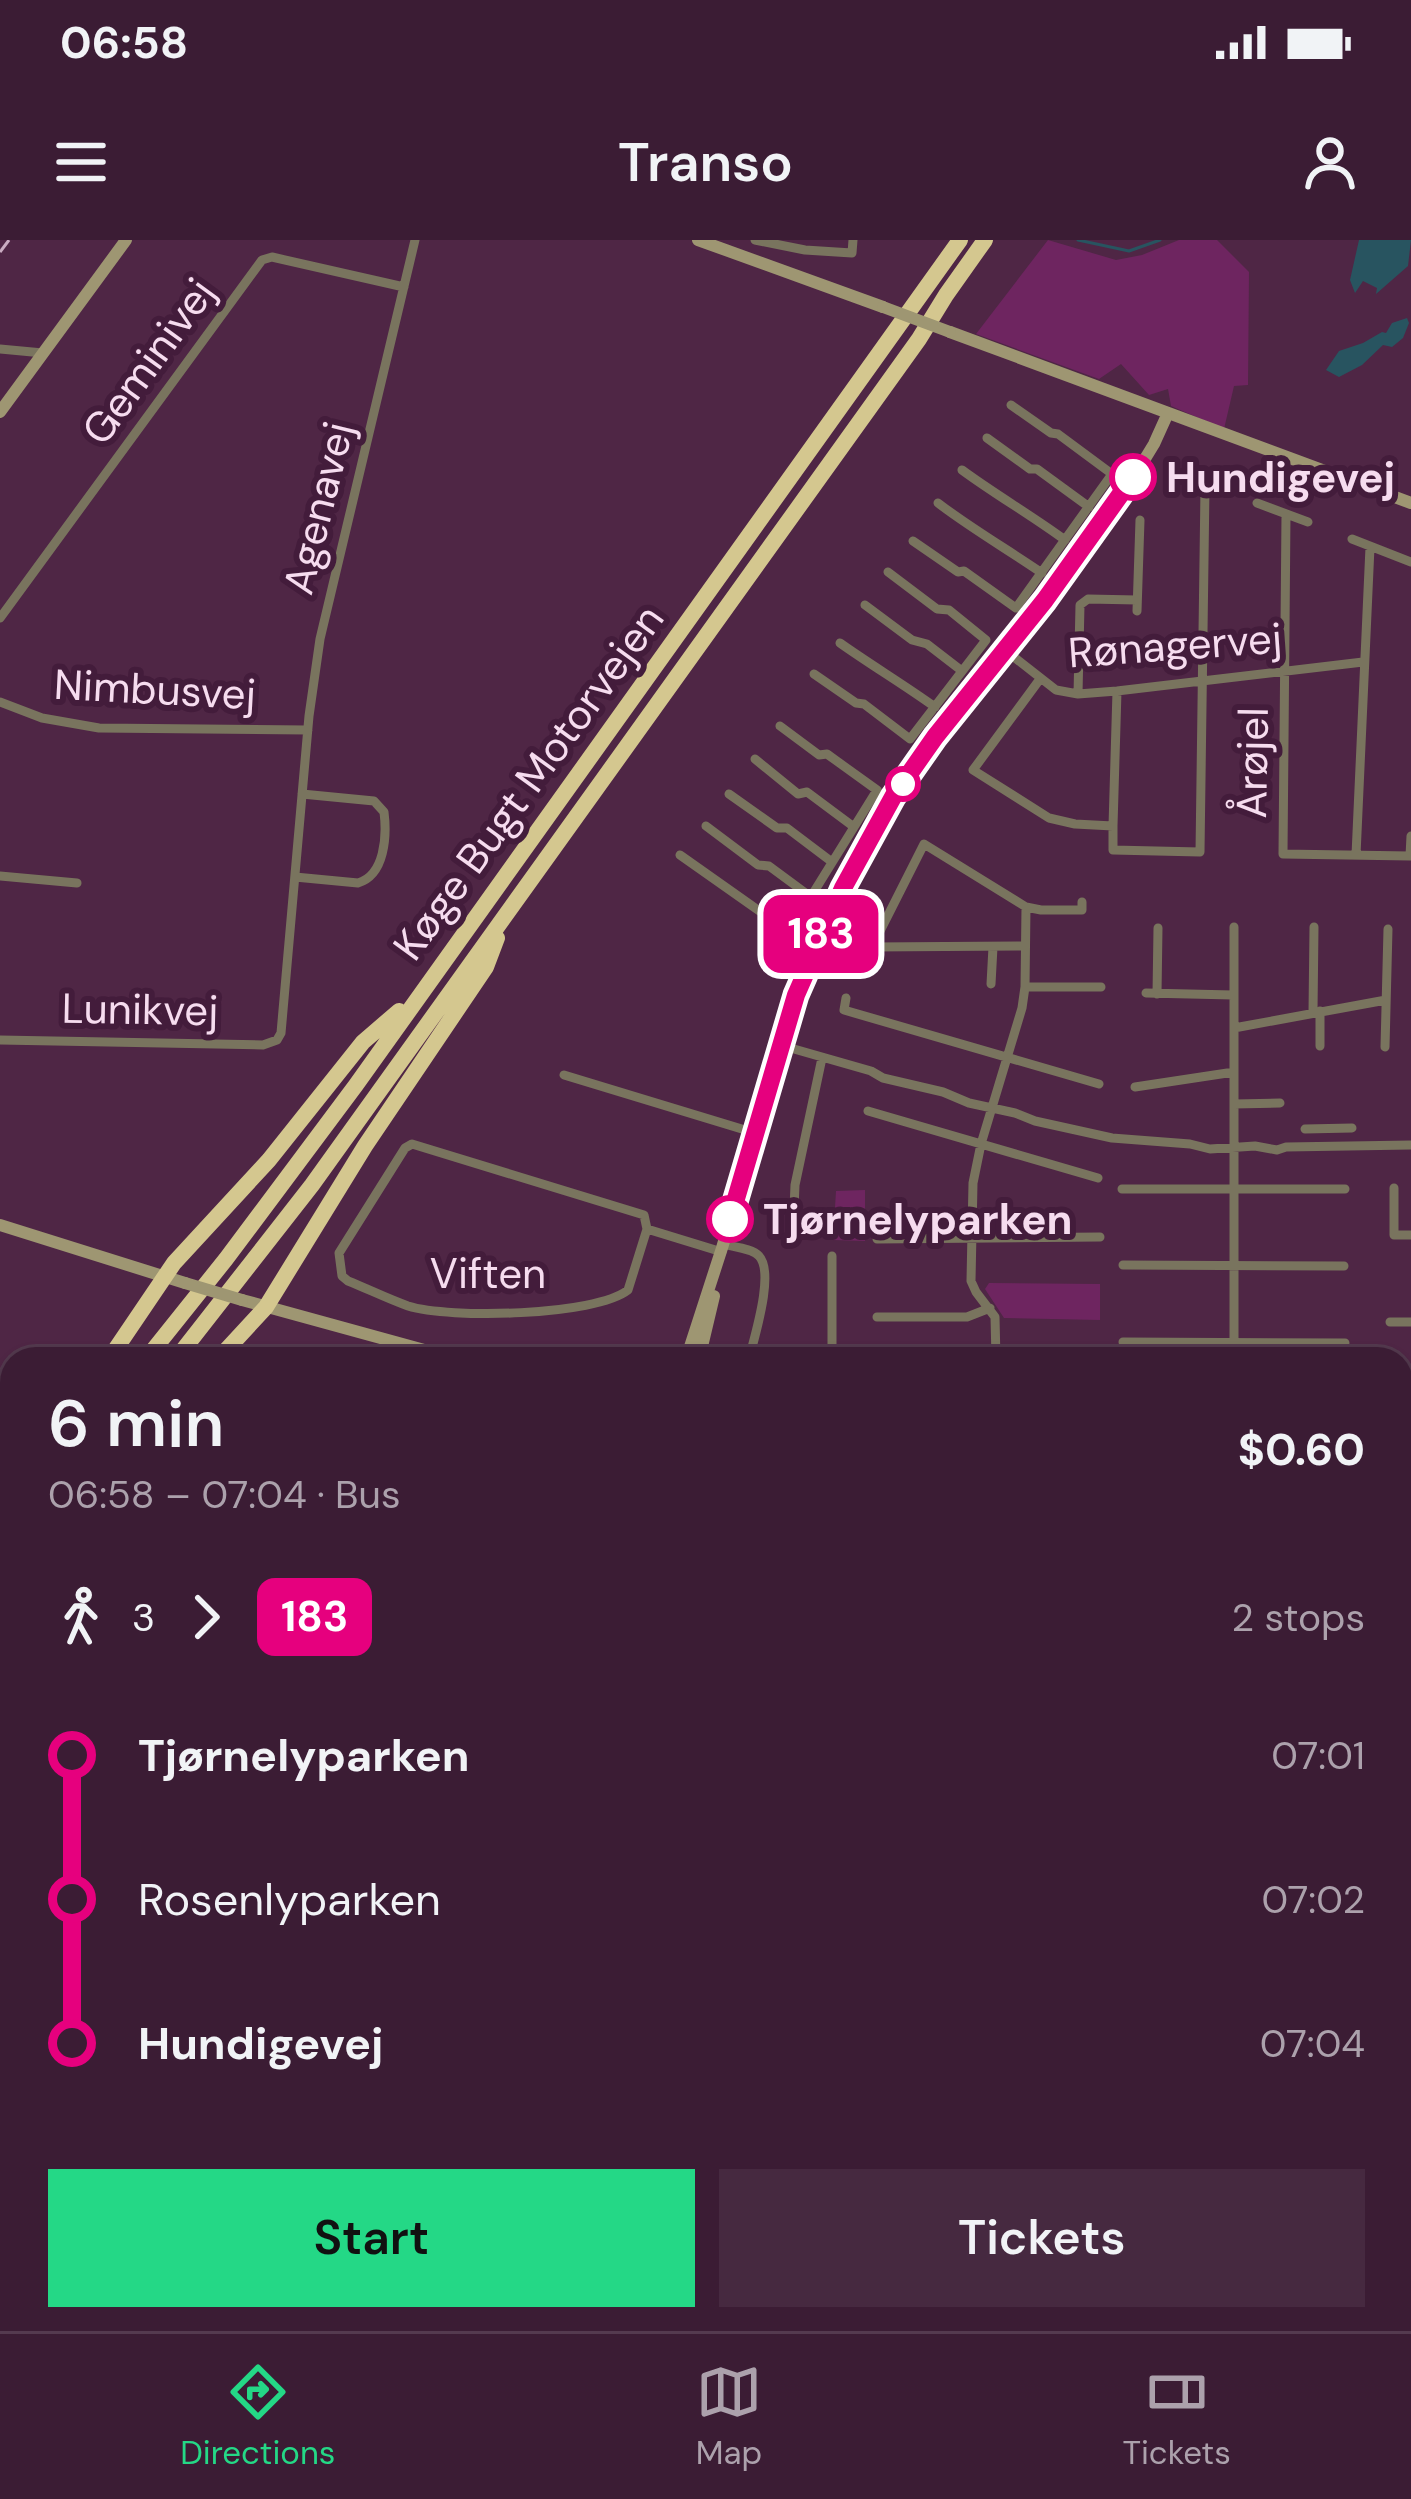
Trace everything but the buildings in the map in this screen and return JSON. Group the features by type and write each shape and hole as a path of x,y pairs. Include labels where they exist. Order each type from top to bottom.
{"highway":[{"name":"Køge Bugt Motorvejen","path":"155,1347 292,1172 960,240"},
{"name":"Køge Bugt Motorvejen","path":"185,1347 312,1185 919,339 985,240"},
{"path":"919,339 954,301 998,240"},
{"path":"229,1347 266,1307 365,1146 486,967 507,915"},
{"path":"117,1347 164,1276 269,1160 364,1042 423,991"}],"street":[{"path":"0,412 126,240"},
{"name":"Agenavej","path":"277,1040 320,639 415,240"},
{"path":"698,240 1411,503"},
{"path":"755,240 852,253 853,240"},
{"name":"Geminivej","path":"0,618 262,260 272,256 404,286"},
{"path":"0,350 43,353"},
{"path":"913,542 1016,608 1042,573 1112,474 1011,405"},
{"path":"690,1347 780,1045 826,923 893,797 1129,485 1168,412"},
{"path":"987,438 1089,506"},
{"path":"962,470 1065,540"},
{"path":"1117,691 1113,850 1200,852 1205,487 1221,492"},
{"path":"938,503 1042,573"},
{"path":"1257,503 1308,522"},
{"path":"1286,514 1287,671"},
{"path":"1078,694 1080,605 1088,599 1137,605 1139,520"},
{"path":"1352,539 1411,562"},
{"path":"1356,855 1370,547"},
{"path":"814,674 864,704 910,740 986,640 888,572"},
{"path":"1030,589 1045,600"},
{"path":"865,605 962,671"},
{"path":"840,643 934,707"},
{"name":"Rønagervej","path":"1005,650 1056,690 1078,694 1363,662"},
{"name":"Årøjel","path":"1287,671 1283,854 1410,856 1411,836"},
{"path":"1040,679 973,770 1049,818 1113,826"},
{"name":"Nimbusvej","path":"0,702 42,718 99,728 308,730"},
{"path":"920,725 935,737"},
{"path":"680,855 789,932 877,790 780,726"},
{"path":"755,759 799,794 807,792 854,827"},
{"path":"295,877 366,882 381,857 384,840 384,812 374,802 302,794"},
{"path":"730,794 776,828 788,828 832,862"},
{"path":"866,807 882,819"},
{"path":"706,826 811,897"},
{"path":"1024,946 870,948 924,844 1026,907 1082,910 1082,902"},
{"path":"0,876 77,883"},
{"path":"996,1347 997,1324 971,1281 973,1183 1022,1008 1026,907"},
{"path":"1234,927 1234,1347"},
{"path":"1314,927 1320,1046"},
{"path":"1158,928 1152,994 1234,995"},
{"path":"1385,1047 1388,929"},
{"path":"991,984 993,947"},
{"path":"1025,987 1102,987"},
{"path":"846,998 844,1010 1099,1084"},
{"path":"1234,1028 1386,1000"},
{"name":"Lunikvej","path":"0,1040 262,1045 277,1040"},
{"path":"780,1045 1035,1121 1112,1138 1210,1149 1411,1145"},
{"path":"793,1233 795,1185 822,1058"},
{"path":"1135,1087 1234,1072"},
{"path":"564,1076 755,1133"},
{"path":"1234,1104 1280,1103"},
{"path":"868,1111 909,1128 1098,1178"},
{"path":"1305,1130 1352,1128"},
{"path":"1327,1129 1328,1147"},
{"name":"Viften","path":"412,1144 635,1211 644,1215 647,1229 632,1282 623,1294 523,1314 407,1305 347,1281 338,1259 405,1148 412,1144"},
{"path":"1394,1188 1394,1235 1411,1235"},
{"path":"1121,1189 1346,1189"},
{"path":"0,1226 413,1347"},
{"name":"Viften","path":"647,1229 722,1249"},
{"path":"877,1239 1100,1238"},
{"path":"702,1347 722,1249"},
{"path":"722,1249 750,1251 762,1261 763,1298 752,1347"},
{"path":"832,1256 832,1347"},
{"path":"1123,1265 1344,1266"},
{"path":"877,1316 967,1317 990,1308"},
{"path":"1390,1322 1411,1322"},
{"path":"1124,1342 1345,1343"}],"shaded area":[{"path":"1048,240 1116,260 1179,240 1217,240 1249,272 1248,385 1234,386 1224,429 1171,406 1168,389 1149,395 1121,364 1099,379 976,334"},
{"path":"865,1190 865,1241 833,1240 836,1191"},
{"path":"989,1283 1100,1284 1100,1320 1004,1318 985,1289"}],"water":[{"path":"1359,240 1411,240 1408,266 1376,294 1377,288 1363,281 1355,293 1350,280"},
{"path":"1407,318 1403,338 1392,347 1383,345 1362,365 1339,377 1326,370 1339,351 1386,333 1392,323"}],"waterway":[{"path":"1078,240 1129,251 1160,240"}],"railway":[{"path":"0,252 9,240"}],"bus line":[{"name":"183","path":"730,1219 796,995 843,888 893,797 935,737 1045,600 1133,477"}],"place":[{"name":"Hundigevej","path":"1133,477"},
{"name":"Tjørnelyparken","path":"730,1219"}]}
